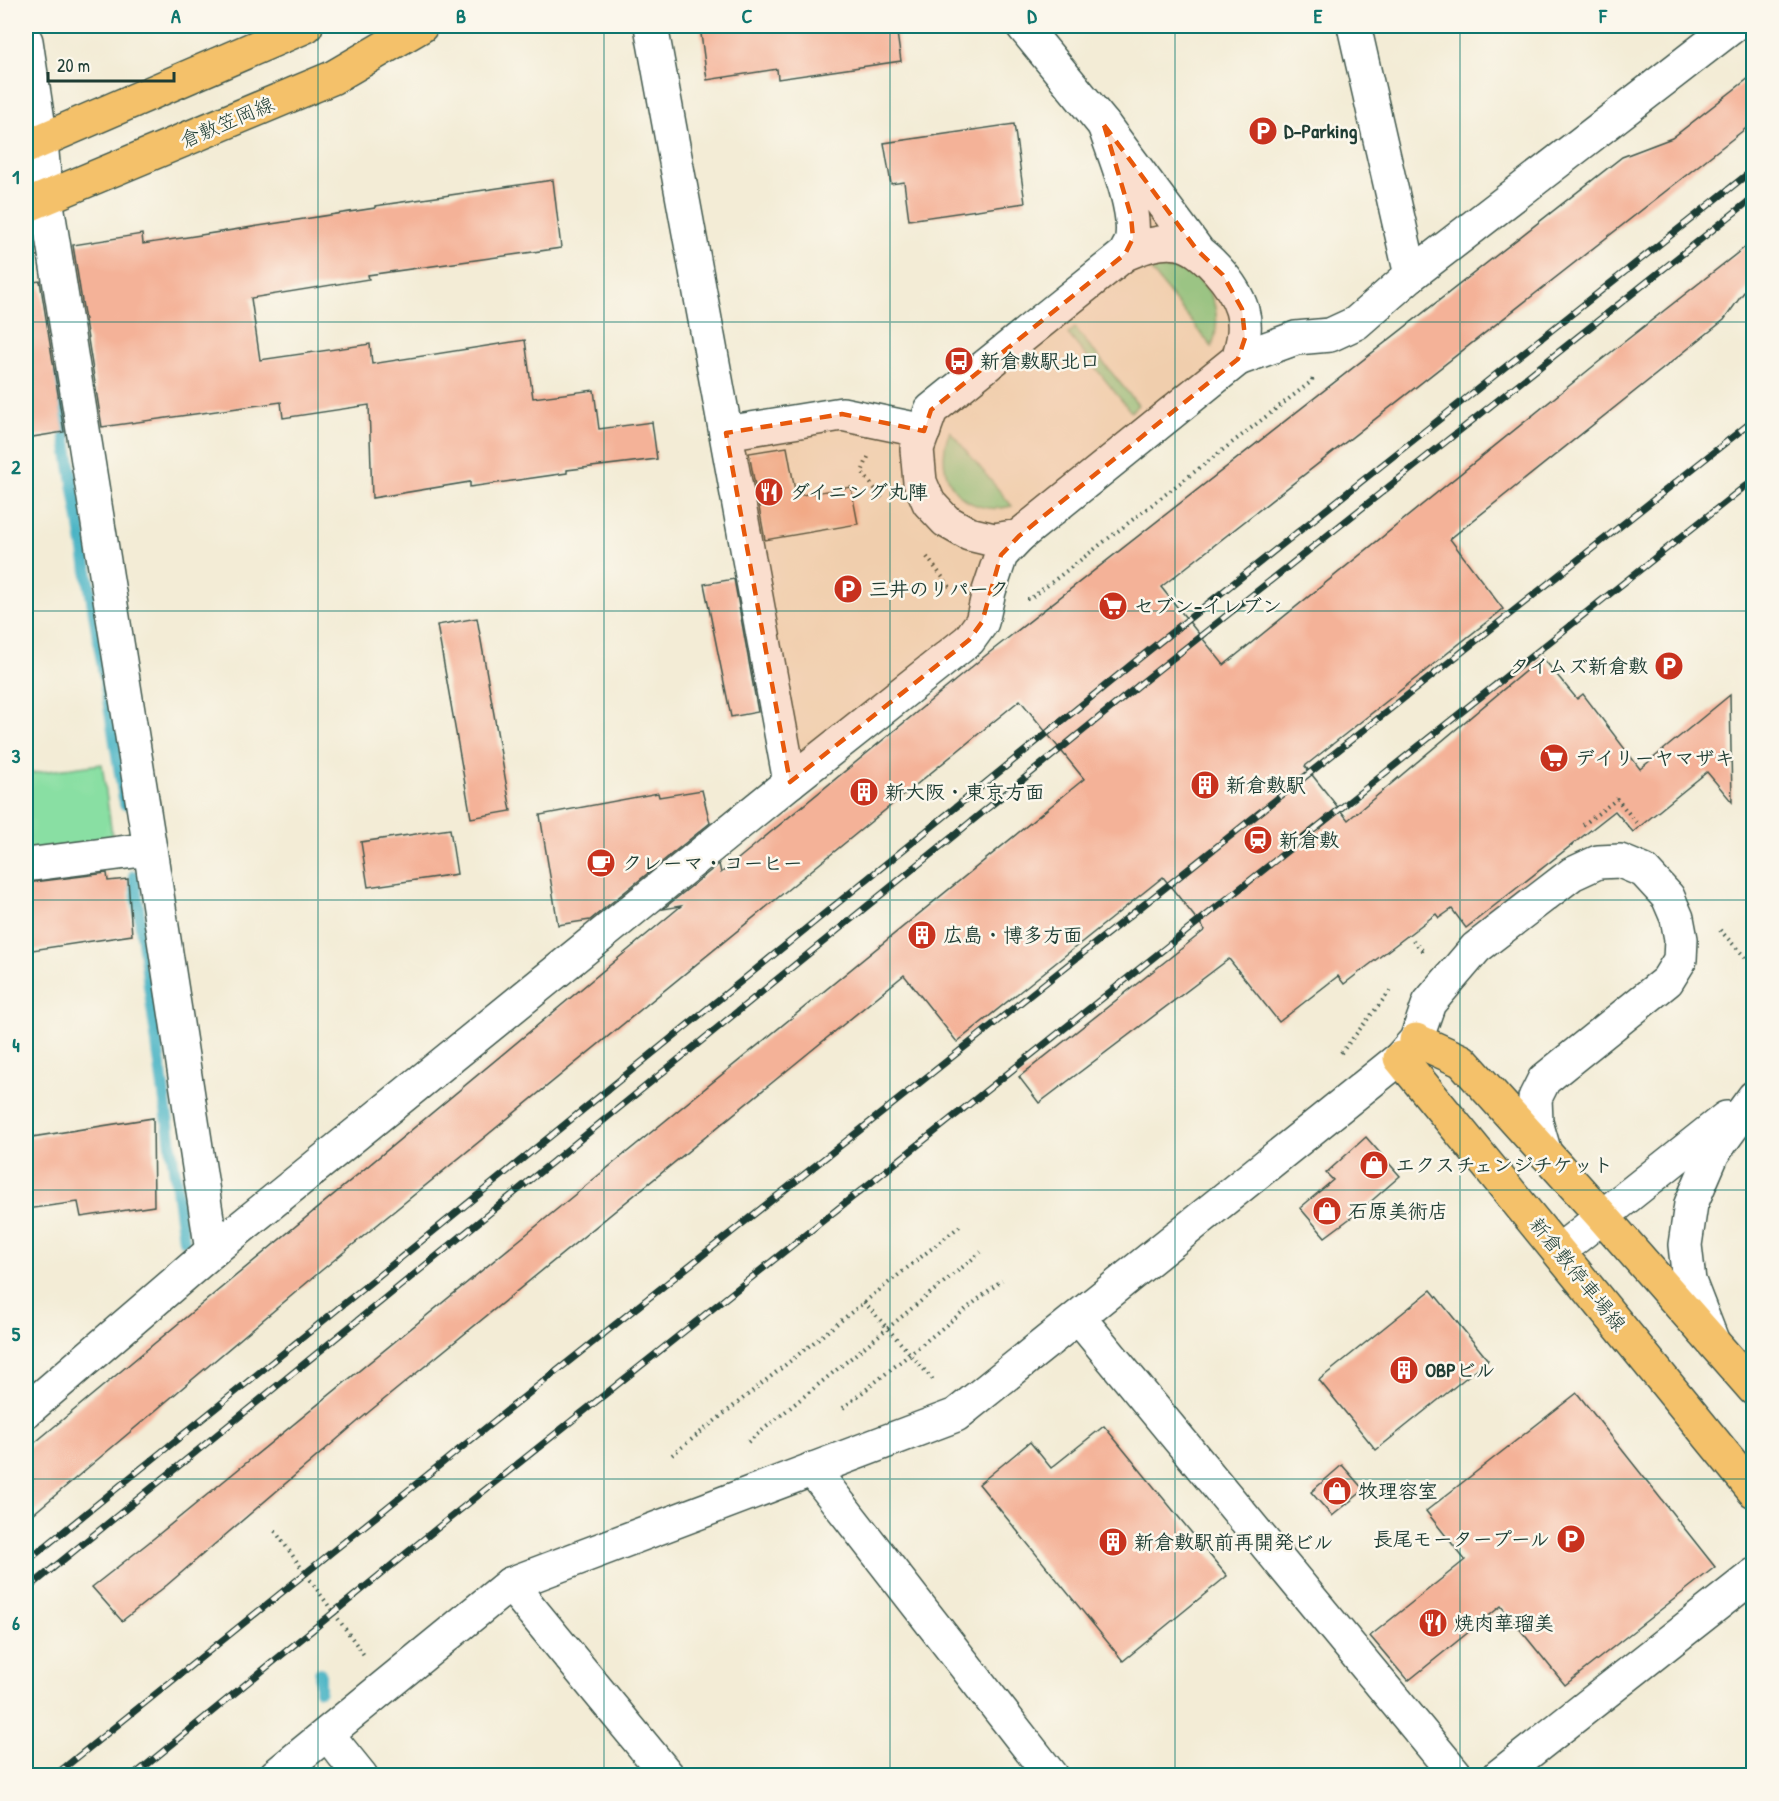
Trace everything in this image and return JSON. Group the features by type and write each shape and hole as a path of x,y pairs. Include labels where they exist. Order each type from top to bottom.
{"main road":[{"path":"33,144 306,26"},
{"name":"倉敷笠岡線","path":"36,202 332,78 421,26"},
{"path":"1408,1049 1462,1061 1754,1389"},
{"name":"新倉敷停車場線","path":"1408,1049 1559,1251 1754,1491"}],"street":[{"path":"651,26 790,782"},
{"path":"1023,26 1104,126 1197,250 1223,275 1242,309 1245,338 1238,359"},
{"path":"1354,26 1411,275"},
{"path":"26,1411 212,1251 790,782 969,640 982,622 1001,555 1019,536 1238,359 1296,338 1330,335 1356,323 1411,275 1733,26"},
{"path":"26,41 36,202 150,849 212,1251"},
{"path":"1104,126 1125,186 1131,216 1132,238 1125,255"},
{"path":"1019,536 994,540 969,534 945,521 929,503 920,482 917,449 931,410 1125,255 1144,246 1161,242 1179,243 1197,250"},
{"path":"726,433 842,414 924,431"},
{"path":"26,865 150,849"},
{"path":"275,1776 510,1584 956,1415 1079,1318 1408,1049 1429,1003 1476,948 1572,874 1598,862 1620,861 1644,871 1668,897 1677,918 1681,939 1680,960 1667,981 1544,1080 1536,1098 1536,1122 1545,1153"},
{"path":"1559,1251 1754,1097"},
{"path":"1713,1342 1689,1281 1685,1245 1691,1204 1713,1153 1754,1097"},
{"path":"1079,1318 1457,1776"},
{"path":"812,1469 1051,1776"},
{"path":"1499,1776 1754,1575"},
{"path":"510,1584 668,1776"},
{"path":"327,1734 361,1776"}],"path":[{"path":"1021,599 1030,598 1312,381 1313,371"},
{"path":"1336,1059 1393,987"},
{"path":"672,1455 960,1226"},
{"path":"748,1442 981,1252"},
{"path":"843,1408 1002,1280"},
{"path":"864,1302 939,1386 927,1390"},
{"path":"275,1531 386,1685"}],"highlighted area":[{"path":"1104,125 1197,250 1223,275 1242,309 1245,338 1238,359 1019,536 1001,555 982,622 969,640 790,782 726,433 842,414 924,431 931,410 1125,254 1133,238 1131,216"}],"green space":[{"path":"1149,268 1181,271 1202,283 1209,292 1216,312 1212,347"},
{"path":"1075,328 1138,405 1131,412 1068,334"},
{"path":"950,431 1012,506 994,508 979,506 966,500 955,490 944,464 945,448"},
{"path":"102,764 113,842 26,854 26,774"}],"building":[{"path":"700,26 896,26 901,61 778,79 777,69 707,80"},
{"path":"1754,74 1754,122 1161,587 1224,665 1596,364 1754,240 1754,284 1744,292 1724,320 1450,539 1503,609 1305,766 1348,820 1542,657 1577,699 1583,694 1640,769 1730,695 1732,802 1707,772 1633,832 1615,811 1466,928 1452,909 1439,918 1436,914 1344,984 1338,976 1279,1022 1229,959 1039,1103 1019,1077 1205,930 1163,877 957,1042 904,975 370,1411 122,1621 92,1587 1084,779 1020,700 322,1270 26,1520 26,1450 681,906 663,909 719,864 721,873 985,656 1622,157 1672,138"},
{"path":"1014,124 1025,203 909,220 904,182 891,184 884,143"},
{"path":"553,180 561,248 368,275 369,279 251,298 260,360 370,344 372,364 525,340 533,398 594,390 599,429 652,422 657,459 567,470 567,473 470,487 470,482 372,498 369,405 283,418 281,402 102,427 73,245 142,234 143,244"},
{"path":"40,281 64,432 26,438 26,283"},
{"name":"ダイニング丸陣","path":"787,447 796,496 851,487 858,524 765,540 749,453"},
{"path":"734,579 758,712 731,717 704,584"},
{"path":"477,618 511,811 471,818 437,625"},
{"name":"クレーマ・コーヒー","path":"702,790 710,823 590,920 558,925 540,815 658,793 659,797"},
{"path":"450,829 457,874 368,887 361,842"},
{"path":"107,873 108,881 128,879 132,935 26,951 26,883"},
{"path":"153,1118 154,1206 81,1217 78,1202 26,1209 26,1138"},
{"path":"1366,1137 1400,1176 1360,1211 1325,1237 1300,1208 1333,1180 1326,1173"},
{"name":"OBPビル","path":"1431,1290 1488,1360 1376,1450 1319,1380"},
{"name":"長尾モータープール","path":"1577,1393 1715,1567 1565,1685 1501,1606 1408,1681 1370,1636 1465,1560 1426,1511"},
{"name":"新倉敷駅前再開発ビル","path":"1104,1426 1227,1576 1123,1661 979,1484 1030,1442 1051,1468"},
{"name":"牧理容室","path":"1342,1465 1364,1490 1332,1516 1311,1492"}],"waterway":[{"path":"26,382 56,378 125,804"},
{"path":"134,876 184,1240"},
{"path":"320,1673 320,1690"}],"railway":[{"path":"26,1562 1132,664 1754,169"},
{"path":"26,1590 1144,681 1754,197"},
{"path":"54,1776 534,1389 1754,420"},
{"path":"133,1776 446,1521 1754,479"}],"place":[{"name":"D-Parking","path":"1263,131"},
{"name":"新倉敷駅北口","path":"959,361"},
{"name":"ダイニング丸陣","path":"769,492"},
{"name":"三井のリパーク","path":"848,589"},
{"name":"セブン-イレブン","path":"1113,606"},
{"name":"タイムズ新倉敷","path":"1669,666"},
{"name":"デイリーヤマザキ","path":"1554,758"},
{"name":"新倉敷駅","path":"1205,785"},
{"name":"新大阪・東京方面","path":"864,792"},
{"name":"新倉敷","path":"1258,840"},
{"name":"クレーマ・コーヒー","path":"601,863"},
{"name":"広島・博多方面","path":"922,935"},
{"name":"エクスチェンジチケット","path":"1374,1165"},
{"name":"石原美術店","path":"1327,1211"},
{"name":"OBPビル","path":"1404,1370"},
{"name":"牧理容室","path":"1337,1491"},
{"name":"長尾モータープール","path":"1571,1539"},
{"name":"新倉敷駅前再開発ビル","path":"1113,1542"},
{"name":"焼肉華瑠美","path":"1433,1623"}]}
